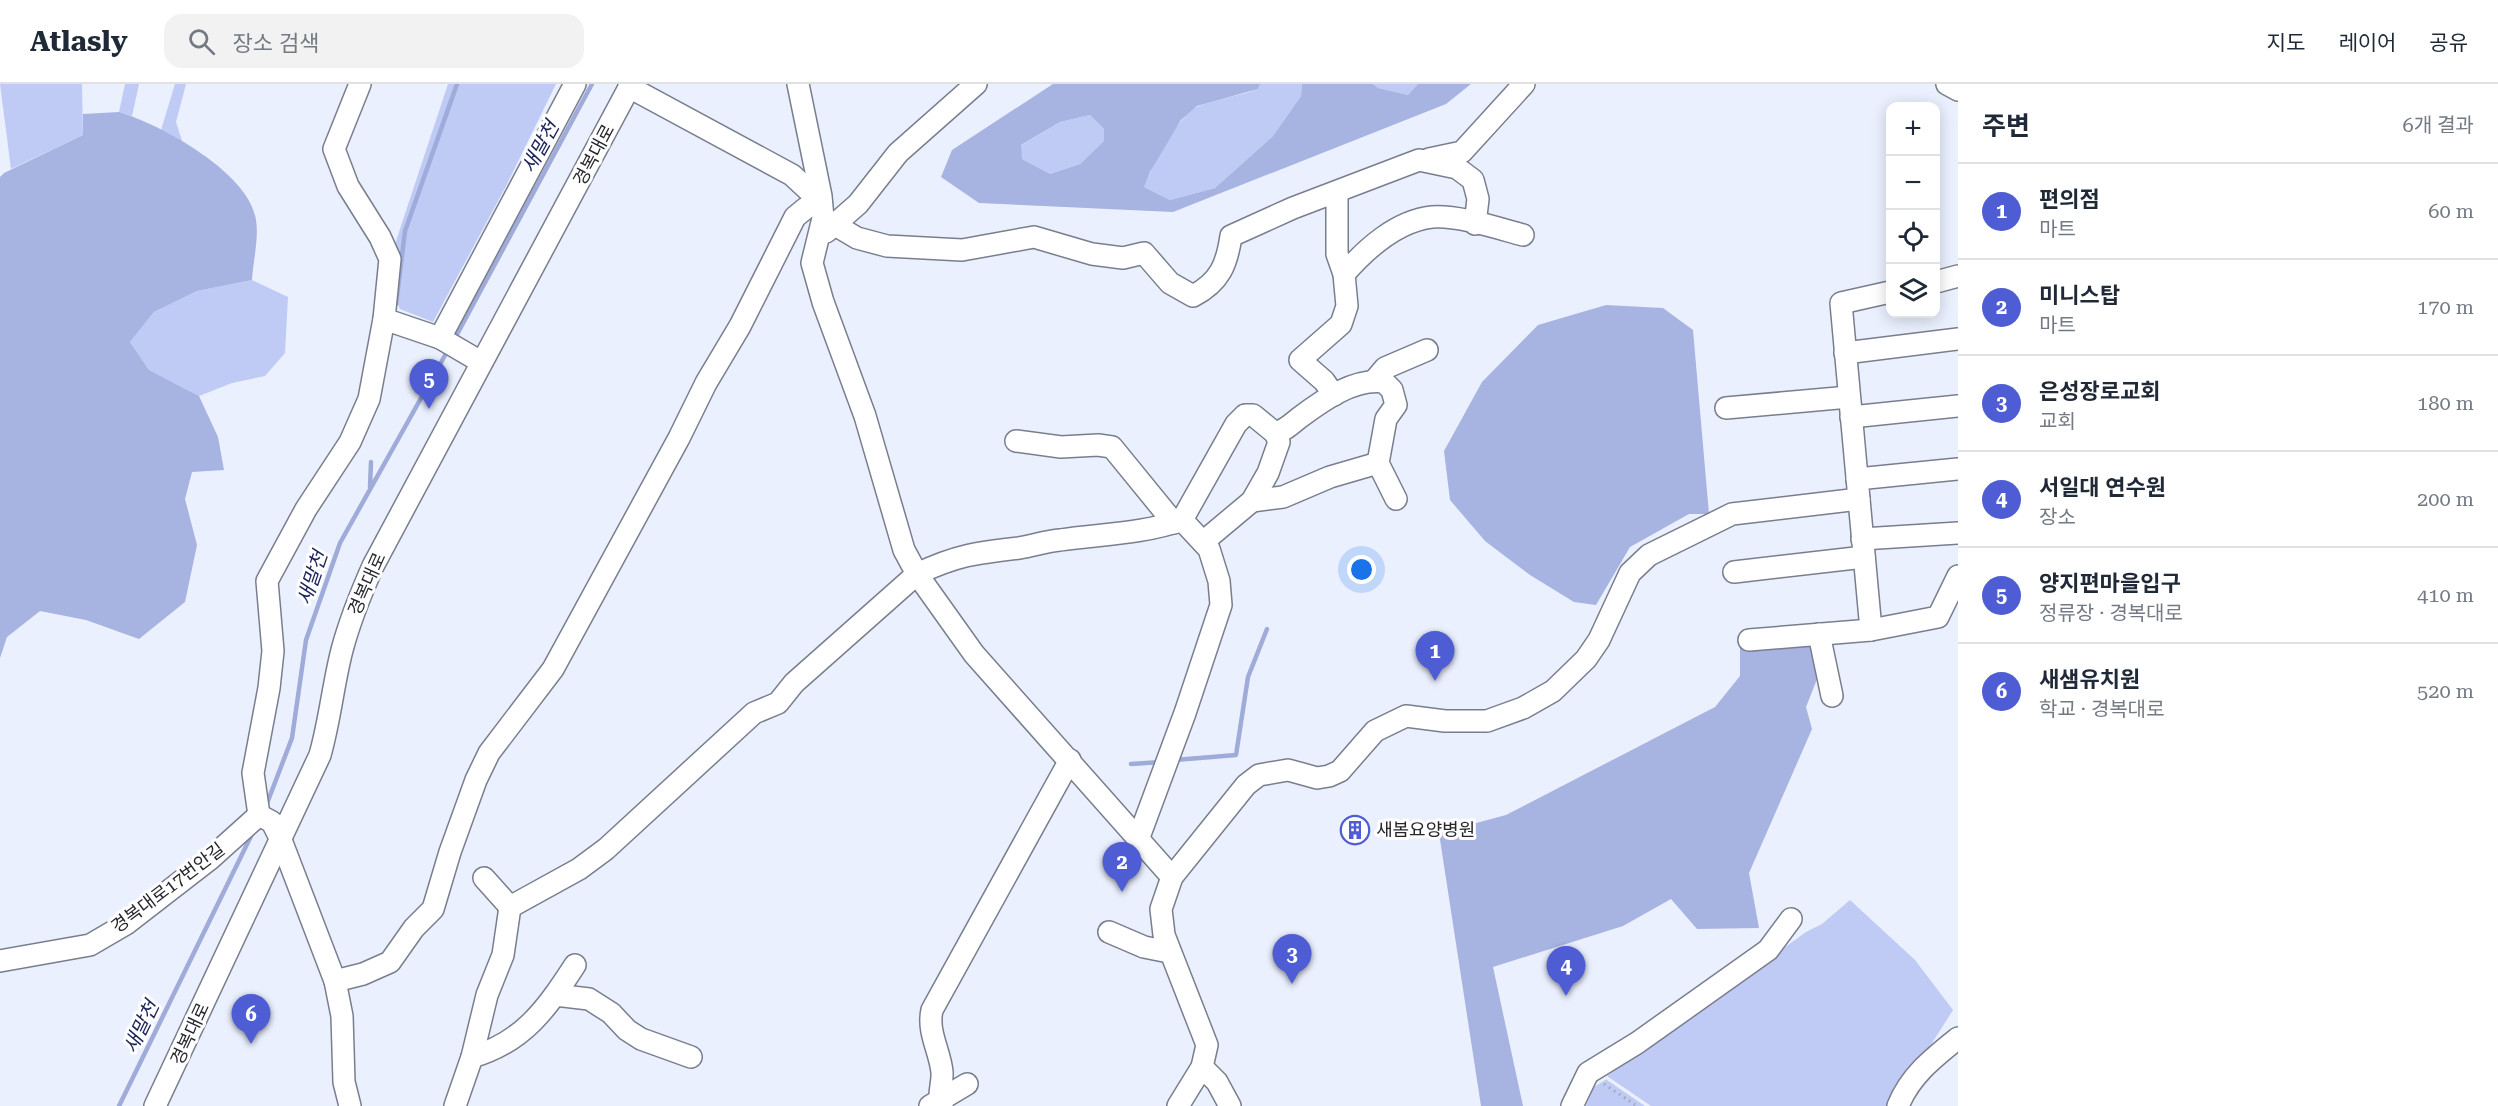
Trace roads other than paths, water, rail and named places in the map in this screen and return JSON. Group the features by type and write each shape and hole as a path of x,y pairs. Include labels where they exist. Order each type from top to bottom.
{"street":[{"path":"350,1106 344,1082 342,1016 335,981 271,826 254,773 273,651 267,580 306,509 350,442 369,399 384,319 390,259 380,237 348,186 334,149 360,84"},
{"path":"440,338 575,84"},
{"path":"798,84 826,231"},
{"path":"976,84 898,153 858,204 826,231 812,263 823,302 865,416 904,550 917,574 974,654 1139,837 1172,877"},
{"path":"826,231 887,246 962,250 1034,237 1092,254 1123,258 1144,253 1170,283 1193,296 1207,289 1220,276 1228,259 1231,236 1419,160 1462,152 1524,84"},
{"path":"1947,84 1958,90"},
{"path":"630,86 792,175 821,202"},
{"name":"경복대로","path":"155,1106 271,826 320,755 328,727 342,651 356,605 373,566 630,86"},
{"path":"1419,160 1457,168 1473,180 1478,199 1475,224"},
{"path":"1334,394 1324,381 1300,360 1341,324 1347,306 1344,274 1337,254 1335,231 1337,192"},
{"path":"335,981 363,974 390,962 414,928 433,909 450,852 476,780 489,753 553,669 679,438 706,383 740,326 795,217 806,208 821,202"},
{"path":"1344,274 1376,242 1410,223 1432,217 1523,235"},
{"path":"1940,281 1958,276"},
{"path":"1870,630 1841,303 1886,293"},
{"path":"384,319 440,338 481,362"},
{"path":"1845,353 1958,339"},
{"path":"1374,381 1385,368 1427,350"},
{"path":"1275,433 1286,430 1334,394 1368,380 1384,382 1392,390 1396,405 1386,419 1378,463 1396,499"},
{"path":"1726,408 1958,406"},
{"path":"510,907 579,869 606,849 644,817 754,713 778,703 794,684 917,574 965,554 1020,548 1058,540 1137,532 1178,522 1236,424 1245,415 1252,415 1275,433 1279,442 1268,473 1251,501 1203,542"},
{"path":"1016,441 1061,447 1098,445 1112,447 1178,522 1209,549 1220,581 1221,605 1185,713 1139,837"},
{"path":"1251,501 1283,497 1330,477 1378,463"},
{"path":"1178,1106 1202,1067 1207,1045 1164,935 1161,909 1172,877 1246,784 1259,775 1288,770 1317,778 1329,776 1340,771 1375,731 1406,716 1445,721 1487,721 1523,708 1553,691 1568,679 1599,640 1630,573 1649,555 1732,514 1958,469"},
{"path":"1734,572 1958,533"},
{"path":"1749,640 1870,630 1938,617 1958,576"},
{"path":"1819,634 1832,696"},
{"path":"937,1104 942,1073 929,1023 932,1010 1070,760"},
{"name":"경복대로17번안길","path":"0,961 90,945 126,924 192,873 271,826"},
{"path":"484,878 510,907"},
{"path":"455,1106 472,1057 487,995 503,955 510,907"},
{"path":"1572,1106 1588,1073 1637,1043 1760,956 1791,919"},
{"path":"1109,932 1144,947 1170,952"},
{"path":"472,1057 492,1051 516,1036 545,1012 575,965"},
{"path":"555,995 589,999 612,1013 627,1030 641,1039 691,1057"},
{"path":"1898,1106 1905,1087 1958,1038"},
{"path":"1202,1067 1217,1083 1230,1106"},
{"path":"937,1104 967,1084"}],"waterway":[{"path":"396,304 405,231 457,84"},
{"name":"새말천","path":"454,340 592,84"},
{"name":"새말천","path":"266,806 292,738 306,640 340,543 448,350"},
{"path":"370,487 371,462"},
{"path":"1175,760 1236,755 1248,677 1267,629"},
{"path":"1131,764 1161,762"},
{"name":"새말천","path":"119,1106 253,832"}],"place":[{"name":"양지편마을입구","path":"429,409"},
{"name":"편의점","path":"1435,681"},
{"name":"새봄요양병원","path":"1355,830"},
{"name":"미니스탑","path":"1122,892"},
{"name":"은성장로교회","path":"1292,984"},
{"name":"서일대 연수원","path":"1566,996"},
{"name":"새샘유치원","path":"251,1044"}]}
